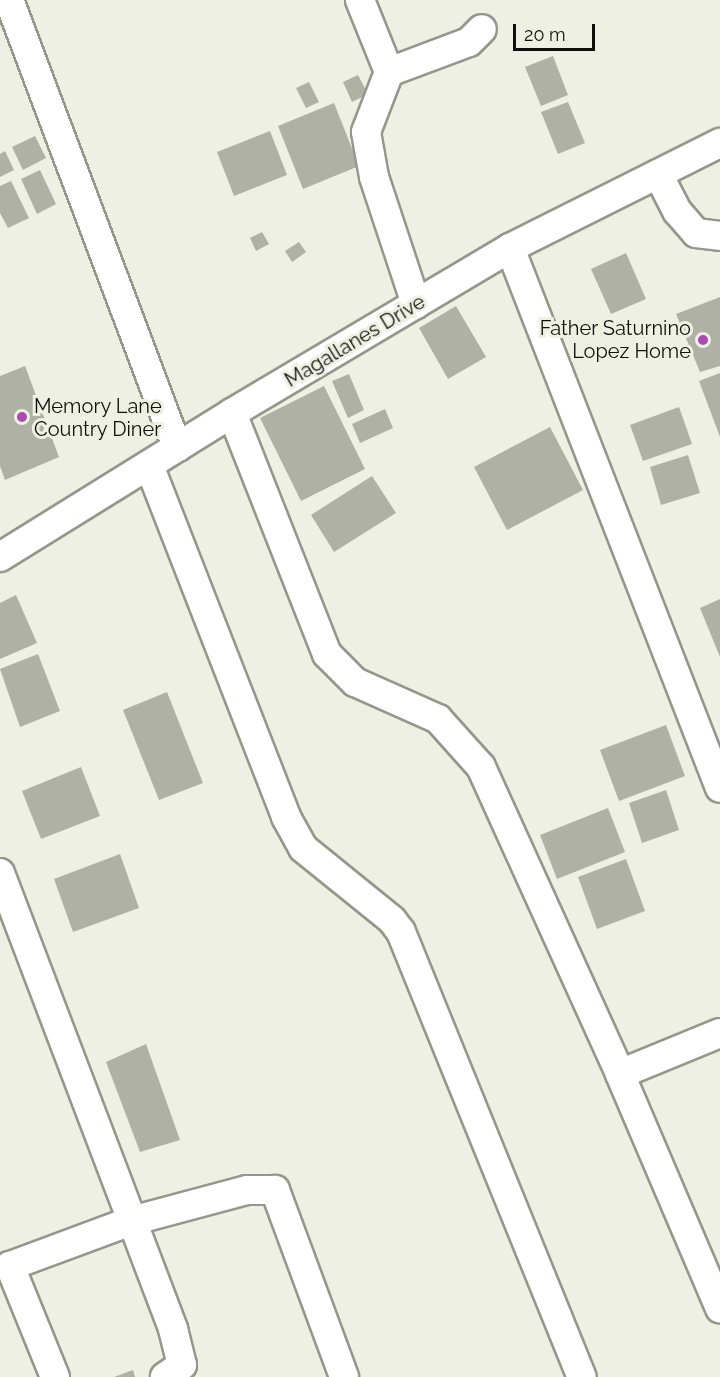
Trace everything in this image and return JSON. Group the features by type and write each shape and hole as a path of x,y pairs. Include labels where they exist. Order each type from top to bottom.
{"street":[{"path":"9,0 177,448"},
{"path":"360,0 389,72 366,132 374,177 416,304"},
{"path":"389,72 469,42 482,30"},
{"name":"Magallanes Drive","path":"0,557 232,413 510,248 720,143"},
{"path":"658,174 677,211 696,233 720,236"},
{"path":"510,248 720,788"},
{"path":"232,413 327,654 355,682 438,719 481,767 620,1074 720,1309"},
{"path":"149,465 286,817 303,848 392,920 401,932 582,1377"},
{"path":"0,873 173,1329 182,1365 165,1377"},
{"path":"620,1074 720,1033"},
{"path":"55,1377 10,1266 131,1221 248,1190 275,1190 344,1377"}],"building":[{"path":"553,56 568,95 541,106 525,67"},
{"path":"358,75 368,94 352,102 343,82"},
{"path":"309,82 319,102 306,108 296,88"},
{"path":"568,102 585,143 558,154 541,112"},
{"path":"334,103 359,166 303,189 278,126"},
{"path":"270,131 287,175 234,196 217,152"},
{"path":"35,136 46,158 23,170 12,147"},
{"path":"5,151 14,170 0,177 0,154"},
{"path":"40,170 56,204 37,214 21,179"},
{"path":"11,181 29,218 8,228 0,213 0,186"},
{"path":"262,232 269,244 256,251 250,238"},
{"path":"299,242 306,252 292,262 285,251"},
{"path":"626,253 646,299 611,314 591,269"},
{"name":"Father Saturnino Lopez Home","path":"720,297 720,366 700,372 676,314"},
{"path":"456,306 486,357 448,379 419,328"},
{"name":"Memory Lane Country Diner","path":"25,366 59,457 5,480 0,466 0,376"},
{"path":"720,373 720,437 699,381"},
{"path":"349,374 364,410 348,418 332,381"},
{"path":"324,386 365,469 301,501 260,418"},
{"path":"679,407 692,444 643,461 630,425"},
{"path":"385,409 393,428 360,443 352,424"},
{"path":"550,427 583,490 507,530 474,467"},
{"path":"688,455 700,493 661,505 650,467"},
{"path":"372,476 396,513 334,552 311,515"},
{"path":"16,595 37,643 0,659 0,603"},
{"path":"720,599 720,657 700,608"},
{"path":"38,654 60,711 20,727 0,669"},
{"path":"167,692 203,783 159,800 123,710"},
{"path":"666,725 685,776 619,801 600,750"},
{"path":"81,767 100,816 41,839 22,791"},
{"path":"666,790 679,830 642,843 629,803"},
{"path":"608,808 625,852 557,879 540,835"},
{"path":"120,854 139,908 73,932 54,879"},
{"path":"626,859 645,911 597,929 578,877"},
{"path":"146,1044 180,1140 140,1152 106,1062"},
{"path":"133,1370 135,1377 114,1377"}],"place":[{"name":"Father Saturnino Lopez Home","path":"703,340"},
{"name":"Memory Lane Country Diner","path":"22,417"}]}
